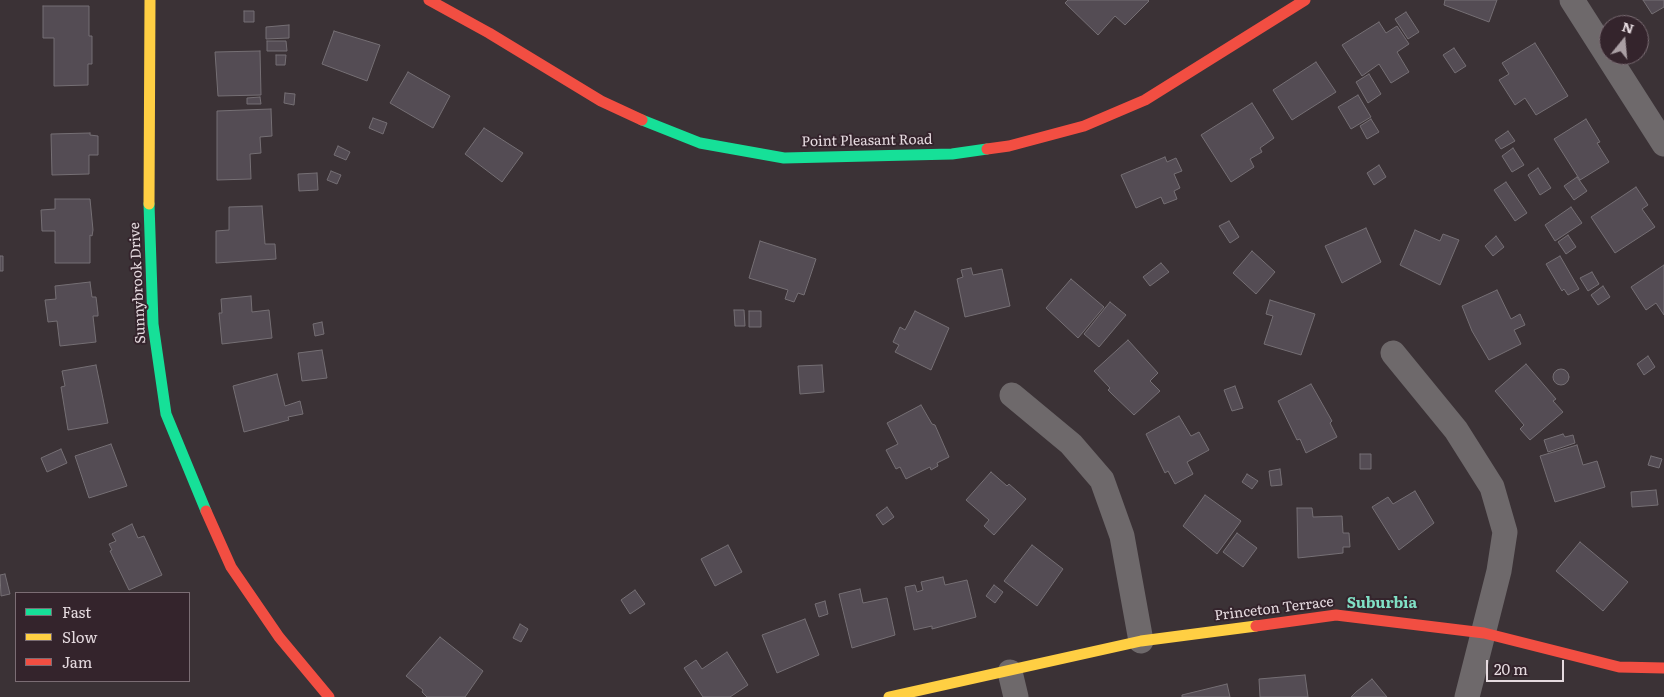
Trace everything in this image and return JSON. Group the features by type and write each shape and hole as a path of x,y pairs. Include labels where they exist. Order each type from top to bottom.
{"street":[{"name":"Sunnybrook Drive","path":"150,0 149,212 152,324 166,414 194,484 231,567 279,637 329,697"},
{"name":"Point Pleasant Road","path":"429,0 602,101 649,122 700,143 784,158 952,154 1009,146 1084,126 1145,100 1305,0"},
{"path":"1572,0 1664,144"},
{"path":"1393,354 1456,430 1492,487 1505,532 1499,571 1467,697"},
{"path":"1012,395 1071,444 1102,480 1122,536 1141,641"},
{"name":"Princeton Terrace","path":"889,697 1010,672 1141,641 1336,615 1484,633 1619,667 1664,668"},
{"path":"1010,672 1016,697"}],"building":[{"path":"1068,0 1149,1 1125,25 1115,16 1098,35 1065,3"},
{"path":"1445,0 1497,0 1489,22 1444,5"},
{"path":"1643,0 1664,0 1664,7 1652,14"},
{"path":"43,6 89,6 89,36 92,36 92,64 88,64 88,85 54,86 54,38 43,38"},
{"path":"244,11 254,11 254,22 244,22"},
{"path":"1406,12 1419,32 1408,39 1395,19"},
{"path":"1379,22 1386,33 1397,26 1409,44 1397,52 1409,72 1391,83 1379,64 1362,76 1342,45"},
{"path":"289,25 289,38 266,39 266,27"},
{"path":"334,31 380,45 367,81 322,64"},
{"path":"267,41 286,41 287,51 267,51"},
{"path":"1535,43 1568,96 1536,115 1525,98 1515,105 1499,80 1509,74 1502,63"},
{"path":"1454,48 1466,66 1455,73 1443,55"},
{"path":"260,51 261,95 218,96 215,52"},
{"path":"276,55 286,55 285,65 276,65"},
{"path":"1316,62 1336,92 1292,120 1273,90"},
{"path":"408,72 450,96 433,128 390,103"},
{"path":"1369,74 1381,94 1368,103 1356,82"},
{"path":"285,93 295,94 294,105 284,103"},
{"path":"1358,95 1371,117 1351,129 1338,107"},
{"path":"260,97 261,104 247,104 247,98"},
{"path":"1252,103 1274,138 1260,148 1262,152 1250,159 1254,167 1231,182 1201,135"},
{"path":"271,109 272,136 260,137 261,153 250,154 251,179 217,180 217,111"},
{"path":"373,118 387,123 383,134 369,128"},
{"path":"1371,119 1379,132 1367,139 1360,126"},
{"path":"1586,119 1600,142 1597,143 1609,162 1580,180 1554,139"},
{"path":"484,128 523,153 502,182 465,154"},
{"path":"1508,131 1515,141 1501,149 1495,140"},
{"path":"90,133 90,135 98,136 98,155 89,155 89,174 52,175 51,134"},
{"path":"338,146 350,152 346,160 334,155"},
{"path":"1513,148 1524,165 1512,172 1502,156"},
{"path":"1165,157 1167,162 1176,158 1182,171 1174,174 1180,188 1174,191 1177,199 1164,204 1161,197 1136,208 1121,175"},
{"path":"1379,165 1386,177 1374,185 1367,173"},
{"path":"1538,168 1551,188 1540,195 1528,175"},
{"path":"331,171 341,175 337,184 327,180"},
{"path":"317,173 318,190 299,191 298,174"},
{"path":"1577,177 1587,191 1574,200 1564,186"},
{"path":"1506,182 1527,213 1515,221 1494,190"},
{"path":"1636,187 1648,205 1642,209 1655,227 1615,253 1591,217"},
{"path":"55,199 90,199 93,230 92,236 90,235 90,263 55,263 55,231 42,231 41,210 55,209"},
{"path":"262,206 265,244 275,244 276,259 216,263 216,231 229,230 229,207"},
{"path":"1571,207 1582,223 1555,241 1545,225"},
{"path":"1229,221 1239,237 1230,243 1219,226"},
{"path":"1366,228 1381,262 1342,283 1325,246"},
{"path":"1415,230 1440,241 1443,234 1459,240 1440,285 1400,265"},
{"path":"1568,235 1576,247 1566,254 1558,242"},
{"path":"1496,236 1504,247 1493,256 1485,246"},
{"path":"760,241 816,259 804,295 798,293 794,302 785,299 788,290 749,278"},
{"path":"1252,251 1275,272 1256,294 1233,273"},
{"path":"0,256 3,256 3,271 0,271"},
{"path":"1560,256 1579,289 1568,295 1564,289 1562,291 1546,264"},
{"path":"1161,263 1169,272 1150,286 1143,277"},
{"path":"1664,265 1664,315 1656,303 1646,310 1631,287"},
{"path":"971,268 973,275 1002,269 1010,306 965,317 957,279 963,277 961,270"},
{"path":"1592,272 1599,284 1588,291 1580,278"},
{"path":"1071,279 1104,307 1078,338 1046,308"},
{"path":"90,282 92,297 96,297 98,313 98,316 93,316 96,342 60,346 57,321 48,322 45,300 56,299 55,286"},
{"path":"1603,286 1610,297 1598,305 1591,295"},
{"path":"1497,290 1511,319 1520,314 1525,325 1514,330 1521,344 1489,360 1472,331 1462,306"},
{"path":"251,296 252,312 269,310 272,338 222,344 219,313 222,313 221,299"},
{"path":"1270,300 1315,314 1301,355 1264,344 1273,316 1266,314"},
{"path":"1110,302 1126,315 1099,347 1084,334"},
{"path":"734,310 744,310 745,326 735,326"},
{"path":"749,311 761,311 761,327 749,327"},
{"path":"915,311 949,328 931,370 895,352 899,345 893,342 900,327 905,330"},
{"path":"322,322 324,334 315,336 313,324"},
{"path":"1128,340 1158,373 1150,381 1160,391 1134,415 1108,390 1110,388 1094,371"},
{"path":"322,350 327,378 302,381 298,353"},
{"path":"1648,356 1655,367 1644,375 1637,364"},
{"path":"1526,364 1556,399 1553,401 1563,412 1530,440 1520,429 1524,425 1495,391"},
{"path":"96,365 108,423 68,430 61,387 65,386 62,371"},
{"path":"822,365 824,392 800,394 798,366"},
{"path":"1558,369 1564,369 1569,374 1567,383 1558,385 1553,380 1553,374"},
{"path":"277,374 285,406 300,401 303,414 288,417 289,420 244,432 233,386"},
{"path":"1311,384 1332,421 1330,423 1337,437 1306,453 1300,439 1297,440 1278,401"},
{"path":"1235,386 1243,408 1232,411 1224,390"},
{"path":"921,405 932,424 935,425 949,457 937,463 938,466 931,470 930,467 906,479 900,467 896,469 886,450 898,444 887,423"},
{"path":"1179,416 1191,436 1199,432 1209,450 1187,462 1193,474 1175,484 1168,471 1165,473 1146,434"},
{"path":"1563,434 1565,437 1573,435 1575,443 1548,452 1544,440"},
{"path":"111,444 127,486 89,498 75,456"},
{"path":"1577,445 1583,465 1597,461 1605,487 1555,502 1540,456"},
{"path":"61,449 67,463 47,472 41,458"},
{"path":"1360,454 1371,454 1371,469 1360,469"},
{"path":"1651,456 1662,459 1659,468 1648,465"},
{"path":"1280,469 1282,485 1271,486 1269,471"},
{"path":"991,472 1026,499 994,535 984,526 989,520 966,500"},
{"path":"1247,474 1258,481 1252,489 1242,482"},
{"path":"1656,490 1658,505 1632,507 1631,492"},
{"path":"1415,491 1434,523 1399,550 1372,507 1388,497 1393,504"},
{"path":"1205,495 1241,521 1217,554 1183,526"},
{"path":"887,507 894,517 883,525 876,515"},
{"path":"1297,508 1312,508 1313,517 1342,516 1343,533 1349,533 1350,547 1343,547 1343,553 1298,558"},
{"path":"132,524 138,538 144,536 162,575 129,590 110,551 112,550 109,544 116,541 112,534"},
{"path":"1237,533 1257,548 1243,567 1223,552"},
{"path":"1580,542 1628,582 1603,611 1556,571"},
{"path":"728,545 742,572 715,586 701,559"},
{"path":"1032,545 1063,569 1037,606 1004,581"},
{"path":"5,574 10,594 1,596 0,575"},
{"path":"943,577 945,585 967,580 976,617 932,629 932,626 914,630 905,587 915,585 917,592 923,590 921,582"},
{"path":"994,585 1003,592 995,603 986,596"},
{"path":"860,589 863,603 887,598 895,635 852,648 839,594"},
{"path":"635,590 645,604 630,614 621,600"},
{"path":"825,601 828,614 819,617 815,604"},
{"path":"805,619 819,655 777,673 762,635"},
{"path":"520,624 528,629 521,642 513,638"},
{"path":"440,637 483,671 465,697 427,697 422,692 423,690 406,676"},
{"path":"727,652 748,685 730,697 703,697 684,668 696,660 702,669"},
{"path":"1305,675 1308,697 1260,697 1259,679"},
{"path":"1372,679 1387,697 1351,697 1356,692"},
{"path":"1227,684 1230,697 1182,697 1182,695"}],"traffic: fast":[{"path":"642,120 700,143 784,158 952,154 987,149"},
{"path":"149,204 153,324 166,414 206,511"}],"traffic: slow":[{"path":"149,204 150,0"},
{"path":"889,697 1141,641 1256,626"}],"traffic: jam":[{"path":"429,0 489,33 601,101 642,120"},
{"path":"987,149 1009,146 1084,126 1145,100 1305,0"},
{"path":"206,511 231,567 279,637 329,697"},
{"path":"1256,626 1336,615 1484,633 1619,667 1664,668"}],"district":[{"name":"Suburbia","path":"1382,604"}]}
